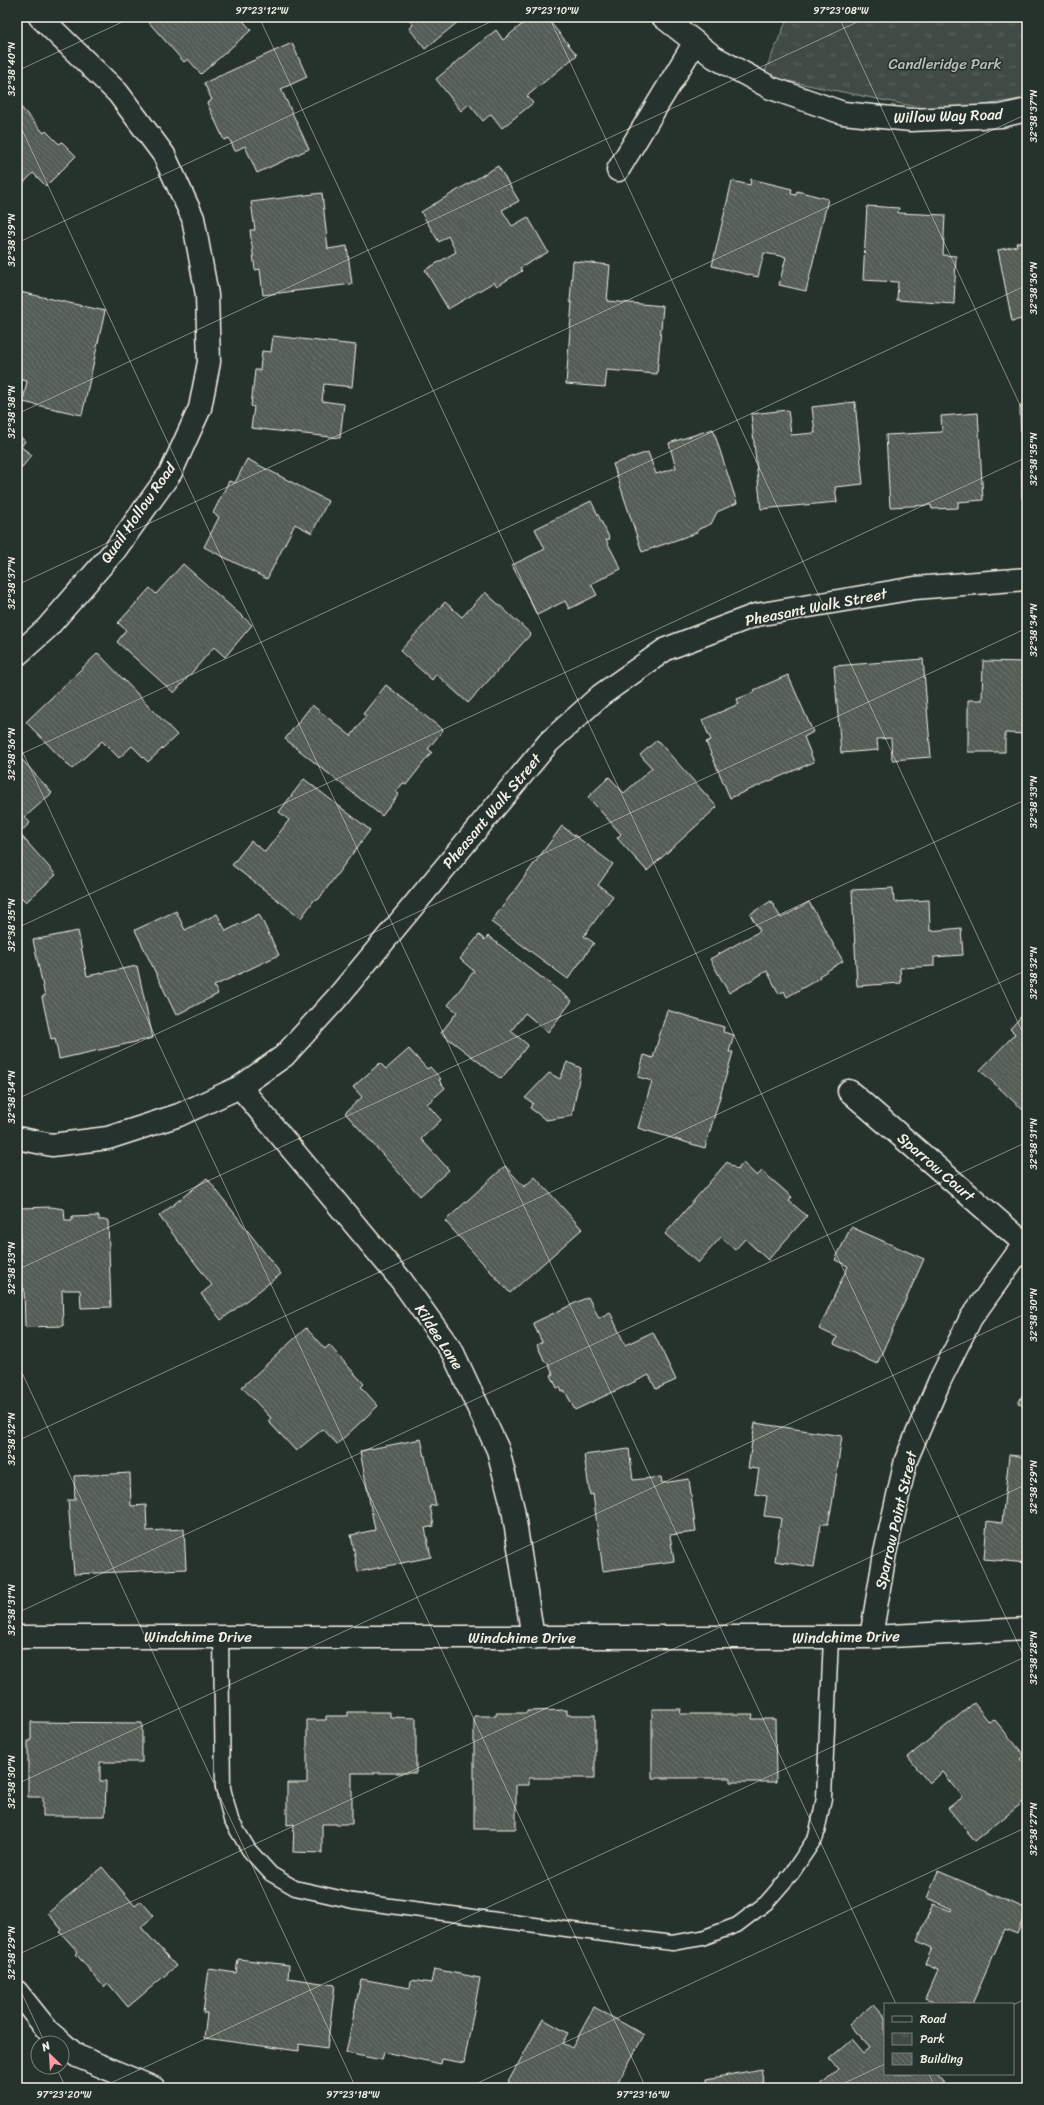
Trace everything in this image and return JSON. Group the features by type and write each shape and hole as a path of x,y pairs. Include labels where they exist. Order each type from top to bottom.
{"street":[{"name":"Quail Hollow Road","path":"17,655 47,628 115,550 171,472 200,408 209,362 207,295 193,218 164,155 118,93 40,17"},
{"name":"Willow Way Road","path":"663,17 714,57 772,88 842,113 911,120 1001,116 1027,110"},
{"path":"618,170 695,42"},
{"name":"Pheasant Walk Street","path":"17,1138 52,1145 108,1138 179,1115 240,1087 284,1056 336,999 549,742 601,695 666,649 756,616 915,588 1027,579"},
{"name":"Kildee Lane","path":"240,1087 401,1280 453,1354 498,1450 513,1509 533,1638"},
{"name":"Sparrow Court","path":"849,1091 1025,1242"},
{"name":"Sparrow Point Street","path":"872,1638 885,1553 906,1460 940,1380 972,1318 1025,1242"},
{"name":"Windchime Drive","path":"17,1637 872,1638 1027,1629"},
{"path":"20,2003 53,2035"},
{"path":"70,2050 77,2056 154,2088"}],"lane":[{"path":"221,1637 223,1788 235,1826 249,1850 271,1874 295,1888 353,1901 672,1943 702,1938 737,1924 766,1903 792,1873 816,1837 824,1798 831,1638"}],"green space":[{"name":"Candleridge Park","path":"788,17 1027,17 1027,98 942,112 763,76"}],"building":[{"path":"144,17 240,17 251,30 201,74 188,59 184,62"},
{"path":"406,17 464,17 425,49 409,28 413,25"},
{"path":"531,17 546,17 577,55 527,96 533,103 502,128 491,114 483,121 469,104 461,111 436,79 496,30 503,40"},
{"path":"292,43 307,77 281,89 309,149 257,173 245,146 235,151 229,138 224,140 207,103 212,100 204,83"},
{"path":"17,103 44,133 46,131 59,144 62,142 76,156 46,186 33,173 17,190"},
{"path":"498,166 519,201 502,210 512,226 528,217 548,252 520,268 522,271 497,286 494,282 448,309 425,270 456,252 448,236 439,242 421,212"},
{"path":"751,179 792,189 791,194 796,195 797,191 828,199 806,291 779,285 786,257 764,253 758,277 712,266 732,181 750,185"},
{"path":"322,193 328,249 347,246 352,284 263,295 260,269 255,270 250,230 255,230 251,202"},
{"path":"867,206 899,208 898,213 945,215 943,255 956,256 954,304 897,300 898,282 863,280"},
{"path":"17,207 21,211 17,215"},
{"path":"1027,241 1027,318 1012,321 998,250 1017,246 1016,243"},
{"path":"573,261 610,265 607,301 663,306 657,374 607,370 605,387 566,384 572,303 570,302"},
{"path":"20,292 105,311 82,415 23,402 27,381 17,379 17,343 20,332 17,331 17,306"},
{"path":"273,336 356,345 352,387 324,384 322,401 344,404 340,438 251,428 254,407 251,406 255,370 260,370 262,351 271,352"},
{"path":"855,402 863,484 835,487 837,502 761,509 751,414 788,410 791,435 815,433 812,407"},
{"path":"1020,406 1027,406 1027,499 1022,499"},
{"path":"978,413 983,500 958,502 958,508 932,509 931,505 890,507 886,435 942,432 941,416"},
{"path":"713,429 737,503 717,512 711,524 699,529 696,533 642,552 613,464 648,452 656,474 676,468 669,443"},
{"path":"17,434 25,441 21,447 32,455 17,473"},
{"path":"247,459 328,501 312,533 295,524 267,579 204,547 219,517 213,513 229,481 235,483"},
{"path":"591,501 610,539 606,540 621,569 591,584 597,595 569,609 565,601 537,615 512,565 545,549 535,529"},
{"path":"183,564 252,625 225,657 214,647 174,693 117,642 126,630 118,623 150,588 156,594"},
{"path":"485,592 531,634 468,703 436,674 432,680 400,651 445,602 462,617"},
{"path":"98,653 177,735 148,762 132,746 119,758 102,741 72,769 26,722"},
{"path":"923,659 931,757 892,760 891,738 877,739 878,750 841,753 834,666"},
{"path":"983,661 1027,662 1027,734 1005,733 1005,752 968,752 968,700 982,700"},
{"path":"788,675 813,732 804,737 814,762 730,798 706,742 711,740 702,720 739,704 737,699 755,692 754,690"},
{"path":"386,685 443,730 428,749 432,752 406,785 403,783 396,792 399,794 382,816 285,739 312,705 351,736 366,716 363,714"},
{"path":"657,740 717,807 647,871 617,838 621,834 588,797 609,777 624,793 652,768 640,755"},
{"path":"17,754 52,793 25,817 30,823 19,833 56,875 26,902 17,893"},
{"path":"304,779 370,830 318,900 315,899 301,918 232,865 251,841 265,852 289,820 279,812"},
{"path":"562,826 613,864 598,885 613,896 584,936 594,943 568,979 491,922"},
{"path":"893,888 894,902 929,900 930,931 961,928 963,955 934,957 934,966 900,968 901,983 857,986 852,890"},
{"path":"771,901 781,918 809,902 843,961 819,976 820,978 787,997 784,991 779,994 767,971 729,993 710,959 760,931 750,914"},
{"path":"176,911 185,930 217,914 226,931 259,914 279,955 214,986 218,994 176,1015 135,930"},
{"path":"78,931 87,976 137,966 153,1038 59,1059 55,1038 51,1039 42,997 45,996 33,940"},
{"path":"479,935 485,940 488,936 572,1001 548,1032 525,1013 511,1031 528,1045 501,1079 441,1033 457,1012 448,1005 474,971 460,959"},
{"path":"667,1010 724,1027 723,1032 734,1035 729,1052 733,1052 705,1148 638,1128 652,1081 638,1077 644,1055 653,1058"},
{"path":"1027,1010 1026,1113 980,1070 1015,1034 1010,1029"},
{"path":"409,1049 427,1069 430,1067 441,1079 439,1080 445,1088 427,1104 441,1120 421,1139 449,1170 420,1196 345,1113 362,1097 353,1087 380,1063 386,1069"},
{"path":"567,1062 581,1068 572,1116 546,1120 530,1108 533,1103 525,1098 549,1073 560,1079"},
{"path":"727,1162 737,1170 743,1163 757,1176 762,1171 792,1197 789,1201 807,1216 768,1260 745,1239 735,1250 721,1237 698,1263 665,1234"},
{"path":"505,1166 524,1187 535,1177 582,1229 510,1293 445,1221"},
{"path":"207,1178 281,1274 221,1320 201,1294 212,1285 159,1216"},
{"path":"51,1207 64,1209 65,1221 72,1221 72,1217 99,1216 99,1220 108,1220 111,1307 81,1308 80,1290 62,1290 63,1326 25,1327 24,1288 20,1289 20,1208"},
{"path":"851,1227 924,1259 877,1364 834,1344 837,1337 819,1329 848,1266 835,1260"},
{"path":"588,1297 599,1318 610,1312 625,1345 653,1332 676,1380 656,1389 649,1375 575,1410 565,1391 562,1392 560,1387 557,1388 551,1375 553,1374 547,1362 545,1362 537,1345 542,1342 533,1323"},
{"path":"306,1328 325,1349 329,1345 364,1384 361,1387 378,1406 337,1444 323,1429 296,1451 268,1421 271,1418 242,1387"},
{"path":"1027,1387 1027,1408 1018,1403"},
{"path":"755,1423 842,1436 828,1524 821,1524 814,1567 775,1561 781,1518 764,1516 767,1496 755,1494 759,1469 748,1468"},
{"path":"421,1439 436,1505 430,1506 434,1526 425,1528 431,1557 358,1572 351,1535 375,1530 360,1451"},
{"path":"629,1449 633,1480 661,1477 662,1483 689,1479 696,1532 670,1535 674,1561 603,1571 593,1494 590,1495 584,1455"},
{"path":"1009,1455 1027,1457 1027,1563 984,1559 987,1521 1002,1523"},
{"path":"130,1473 131,1506 146,1505 147,1531 184,1529 186,1569 74,1574 68,1500 75,1500 74,1476"},
{"path":"974,1703 989,1722 994,1719 1025,1756 1021,1759 1027,1766 1027,1799 975,1841 948,1808 963,1797 943,1772 929,1783 908,1757"},
{"path":"652,1709 681,1709 680,1714 753,1714 752,1719 775,1719 776,1782 731,1782 731,1778 652,1778"},
{"path":"567,1710 567,1715 595,1715 595,1778 529,1778 529,1785 516,1785 516,1829 474,1829 474,1716 496,1716 496,1713 527,1713 527,1711"},
{"path":"348,1712 390,1712 390,1717 416,1718 416,1773 352,1773 352,1824 322,1824 322,1853 293,1852 294,1824 287,1825 287,1783 307,1783 307,1720 326,1720 326,1716 348,1716"},
{"path":"31,1722 142,1723 142,1762 100,1762 100,1781 106,1781 105,1816 43,1816 43,1797 28,1797 28,1741 31,1741"},
{"path":"102,1867 135,1906 141,1901 154,1916 141,1927 176,1966 128,2007 108,1983 104,1987 76,1954 78,1952 60,1932 62,1930 48,1913"},
{"path":"938,1871 1027,1909 1017,1934 1005,1929 972,2003 935,2003 925,1999 938,1970 925,1964 932,1948 917,1941 933,1904 951,1911 952,1909 927,1898"},
{"path":"238,1959 289,1965 288,1978 335,1985 327,2048 299,2044 299,2051 204,2038 207,2013 203,2013 209,1969 236,1973"},
{"path":"434,1969 480,1978 464,2063 442,2059 441,2064 384,2052 382,2060 346,2053 361,1979 410,1988 411,1980 431,1983"},
{"path":"873,2004 884,2016 884,2075 937,2075 944,2083 938,2088 817,2088 838,2069 829,2059 852,2039 864,2053 870,2048 849,2025"},
{"path":"594,2007 644,2035 615,2088 518,2088 508,2082 543,2019 568,2033 562,2043 572,2048"},
{"path":"761,2069 765,2088 708,2088 707,2079"}]}
